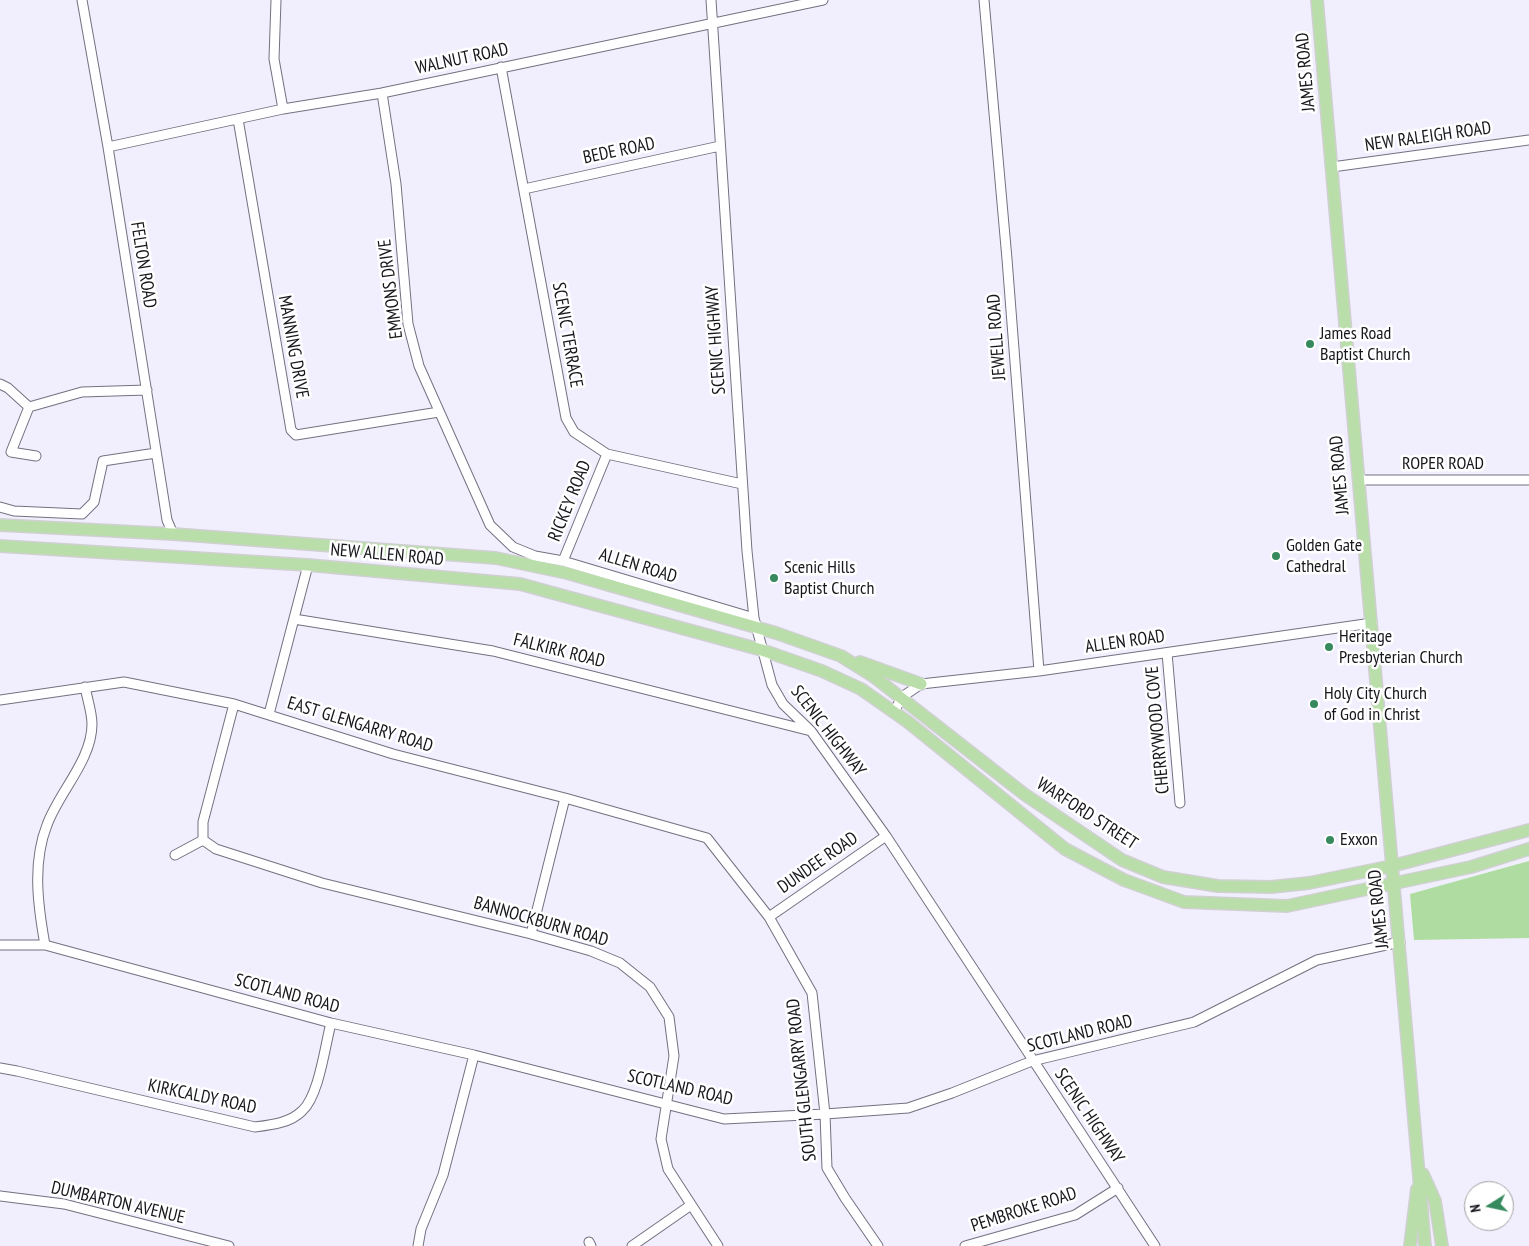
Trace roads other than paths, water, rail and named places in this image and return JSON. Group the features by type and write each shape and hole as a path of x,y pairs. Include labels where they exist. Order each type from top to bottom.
{"main road":[{"name":"JAMES ROAD","path":"1317,0 1393,884 1420,1167 1425,1246"},
{"name":"NEW ALLEN ROAD","path":"0,525 173,534 496,558 567,573 755,623"},
{"name":"NEW ALLEN ROAD","path":"0,546 308,565 520,584 762,650"},
{"name":"WARFORD STREET","path":"755,623 776,633 840,656 902,698 1024,794 1122,860 1163,877 1218,886 1270,887 1309,883 1392,866 1529,830"},
{"name":"WARFORD STREET","path":"762,650 822,671 853,686 894,712 1065,848 1124,880 1184,902 1287,906 1471,867 1529,849"},
{"path":"840,656 921,684"},
{"path":"1410,1246 1420,1167"},
{"path":"1420,1167 1436,1201 1442,1246"}],"street":[{"name":"FELTON ROAD","path":"82,0 108,147 167,520 173,534"},
{"path":"276,0 274,59 283,109"},
{"name":"SCENIC HIGHWAY","path":"711,0 747,551 755,623 772,685 783,704 811,731 886,836 1155,1246"},
{"name":"WALNUT ROAD","path":"108,147 283,109 382,93 823,0"},
{"name":"JEWELL ROAD","path":"984,0 1007,260 1039,671"},
{"name":"SCENIC TERRACE","path":"501,68 566,418 574,432 607,454 742,484"},
{"name":"EMMONS DRIVE","path":"382,93 396,184 408,324 419,366 490,525 513,547"},
{"name":"MANNING DRIVE","path":"238,119 291,430 296,435 439,412"},
{"name":"NEW RALEIGH ROAD","path":"1332,167 1529,140"},
{"name":"BEDE ROAD","path":"524,189 720,146"},
{"path":"0,384 8,388 29,407"},
{"path":"29,407 82,392 147,390"},
{"path":"29,407 11,452 36,456"},
{"path":"0,507 14,511 82,514 94,502 103,461 156,453"},
{"name":"RICKEY ROAD","path":"563,561 607,454"},
{"name":"ROPER ROAD","path":"1358,480 1529,480"},
{"name":"ALLEN ROAD","path":"513,547 535,556 563,561 755,623"},
{"path":"269,714 308,565"},
{"name":"FALKIRK ROAD","path":"294,619 493,651 811,731"},
{"name":"ALLEN ROAD","path":"921,684 1039,671 1372,624"},
{"name":"CHERRYWOOD COVE","path":"1167,653 1180,804"},
{"name":"EAST GLENGARRY ROAD","path":"0,700 124,682 234,704 393,754 565,798 707,838"},
{"path":"894,712 902,698 921,684"},
{"path":"44,946 39,913 37,866 47,824 86,753 92,724 85,687"},
{"path":"175,855 204,840 203,822 234,704"},
{"path":"531,934 565,798"},
{"name":"DUNDEE ROAD","path":"769,916 886,836"},
{"name":"SOUTH GLENGARRY ROAD","path":"707,838 769,916 812,993 825,1114 827,1168 878,1246"},
{"name":"BANNOCKBURN ROAD","path":"204,840 216,849 322,883 531,934 591,951 620,963 650,987 669,1017 674,1056 661,1139 668,1169 718,1246"},
{"name":"SCOTLAND ROAD","path":"0,945 44,946 331,1023 474,1054 724,1119 908,1108 952,1093 1032,1061 1194,1022 1317,960 1400,942"},
{"name":"KIRKCALDY ROAD","path":"0,1068 255,1127 287,1120 301,1113 308,1105 316,1087 331,1023"},
{"path":"418,1246 421,1228 443,1174 474,1054"},
{"name":"PEMBROKE ROAD","path":"965,1246 1076,1215 1118,1188"},
{"name":"DUMBARTON AVENUE","path":"0,1196 64,1204 229,1246"},
{"path":"632,1246 691,1205"}],"place":[{"name":"James Road Baptist Church","path":"1310,344"},
{"name":"Golden Gate Cathedral","path":"1276,556"},
{"name":"Scenic Hills Baptist Church","path":"774,578"},
{"name":"Heritage Presbyterian Church","path":"1329,647"},
{"name":"Holy City Church of God in Christ","path":"1314,704"},
{"name":"Exxon","path":"1330,840"}]}
